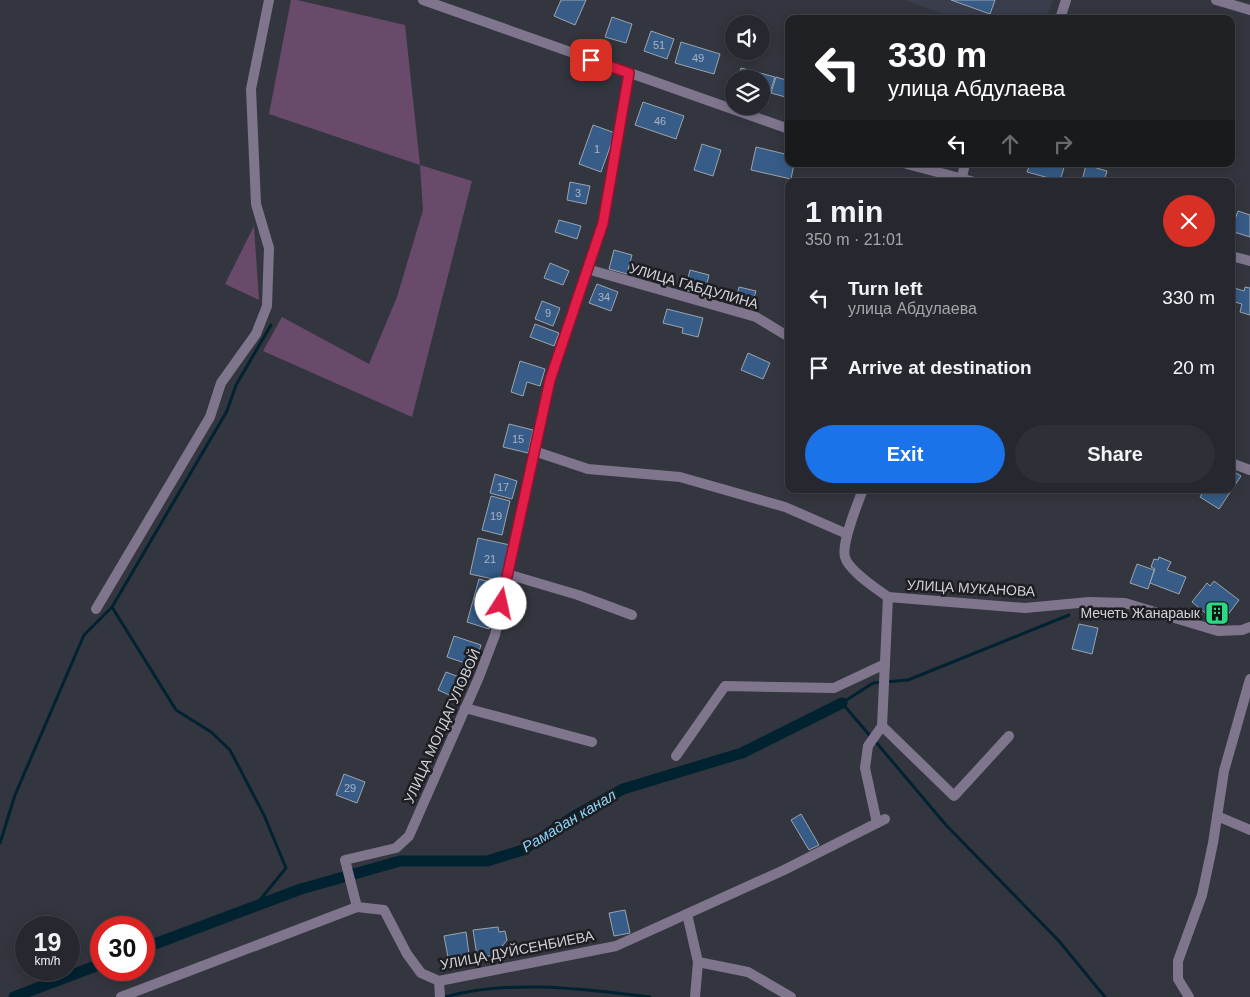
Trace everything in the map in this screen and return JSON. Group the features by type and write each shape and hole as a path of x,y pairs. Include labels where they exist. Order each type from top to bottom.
{"street":[{"path":"96,609 210,417 221,383 256,334 267,306 269,248 256,204 252,88 269,0"},
{"path":"423,0 785,127"},
{"path":"1061,15 1066,0"},
{"path":"1216,0 1250,10"},
{"name":"УЛИЦА МОЛДАГУЛОВОЙ","path":"358,907 345,860 396,848 408,836 496,635 507,574 550,380 603,223 629,73"},
{"path":"918,167 958,178"},
{"path":"1235,257 1250,261"},
{"name":"УЛИЦА ГАБДУЛИНА","path":"587,269 756,317 785,335"},
{"path":"534,451 588,469 680,477 785,507 847,534"},
{"path":"1235,465 1250,470"},
{"path":"861,493 847,534 845,557 855,572 888,597"},
{"path":"507,574 578,595 632,615"},
{"name":"УЛИЦА МУКАНОВА","path":"882,726 888,597 1025,608 1089,602 1125,603 1218,632 1242,630 1250,627"},
{"path":"676,756 725,686 834,688 885,664"},
{"path":"1189,997 1178,979 1178,960 1202,895 1224,771 1250,680"},
{"path":"465,708 592,742"},
{"path":"882,726 954,796 1009,736"},
{"name":"УЛИЦА ДУЙСЕНБИЕВА","path":"120,997 358,907 384,910 406,954 421,973 439,981 616,946 784,870 881,821 865,768 868,746 882,726"},
{"path":"1217,816 1250,830"},
{"path":"687,914 698,962 695,997"},
{"path":"698,962 748,972 791,997"},
{"path":"439,981 440,997"}],"shaded area":[{"path":"291,0 405,25 420,165 269,114"},
{"path":"905,0 1053,0 1047,15 947,15"},
{"path":"420,165 472,181 412,417 263,351 282,317 369,364 397,297 423,210"},
{"path":"254,226 259,300 225,284"}],"building":[{"path":"561,0 586,0 575,25 554,16"},
{"path":"951,0 995,0 990,14"},
{"path":"612,17 632,24 626,43 605,37"},
{"path":"651,31 674,39 667,59 644,51"},
{"path":"681,42 720,54 714,74 675,63"},
{"path":"770,76 775,77 770,92"},
{"path":"776,77 785,80 785,97 771,93"},
{"path":"643,102 684,116 676,139 635,125"},
{"path":"593,125 615,133 601,172 579,164"},
{"path":"702,144 721,150 713,176 694,170"},
{"path":"756,147 785,154 785,167 793,167 791,178 751,170"},
{"path":"1029,167 1064,167 1061,178 1049,178 1027,172"},
{"path":"1086,167 1107,171 1105,178 1083,178"},
{"path":"570,182 590,186 586,204 567,200"},
{"path":"1238,211 1250,215 1250,237 1235,232 1235,220"},
{"path":"559,220 581,226 577,239 555,232"},
{"path":"614,250 632,255 627,274 609,269"},
{"path":"550,263 569,271 563,285 544,278"},
{"path":"690,270 709,275 704,295 685,290"},
{"path":"597,284 618,292 611,311 589,303"},
{"path":"739,287 756,291 752,304 736,300"},
{"path":"1245,287 1250,288 1250,315 1240,312 1242,304 1235,302 1235,288 1244,291"},
{"path":"542,301 560,308 553,326 535,319"},
{"path":"667,309 703,318 698,337 682,333 683,328 663,323"},
{"path":"535,324 559,333 554,346 530,337"},
{"path":"748,353 770,363 763,379 741,370"},
{"path":"520,361 545,369 540,386 527,382 523,396 511,392"},
{"path":"509,424 533,430 528,453 503,447"},
{"path":"1235,472 1241,476 1235,485"},
{"path":"495,474 517,481 512,499 490,493"},
{"path":"1202,493 1230,493 1219,509 1200,497"},
{"path":"491,496 510,501 502,535 482,530"},
{"path":"478,538 510,545 502,581 470,574"},
{"path":"1159,557 1171,562 1167,570 1186,577 1179,594 1150,583 1155,569 1151,567 1154,559 1158,560"},
{"path":"1137,564 1154,570 1148,589 1130,583"},
{"path":"479,579 502,585 489,629 467,622"},
{"name":"Мечеть Жанараык","path":"1214,581 1239,600 1220,625 1192,602 1207,583 1210,586"},
{"path":"1079,624 1098,628 1092,654 1072,649"},
{"path":"454,636 481,645 474,666 447,657"},
{"path":"446,672 464,679 456,698 438,690"},
{"path":"344,774 365,782 357,803 336,795"},
{"path":"801,814 819,845 809,850 791,820"},
{"path":"625,910 630,933 614,936 609,913"},
{"path":"498,927 499,932 505,931 507,940 494,956 477,956 473,930"},
{"path":"466,932 469,954 448,957 444,936"}],"waterway":[{"path":"255,906 286,868 264,815 230,750 211,732 176,710 112,607 227,411 236,385 271,325"},
{"path":"0,843 15,795 84,635 112,607"},
{"path":"871,737 842,703 873,683 908,680 1069,615"},
{"name":"Рамадан канал","path":"155,944 301,889 400,861 487,861 523,850 576,815 623,789 742,753 842,703"},
{"path":"875,741 946,825 1059,941 1105,997"},
{"name":"Рамадан канал","path":"14,997 90,968"},
{"path":"445,997 495,988 521,987 599,991 650,997"}],"place":[{"name":"Мечеть Жанараык","path":"1217,613"}],"route":[{"path":"501,604 550,380 603,223 629,73 591,60"}]}
